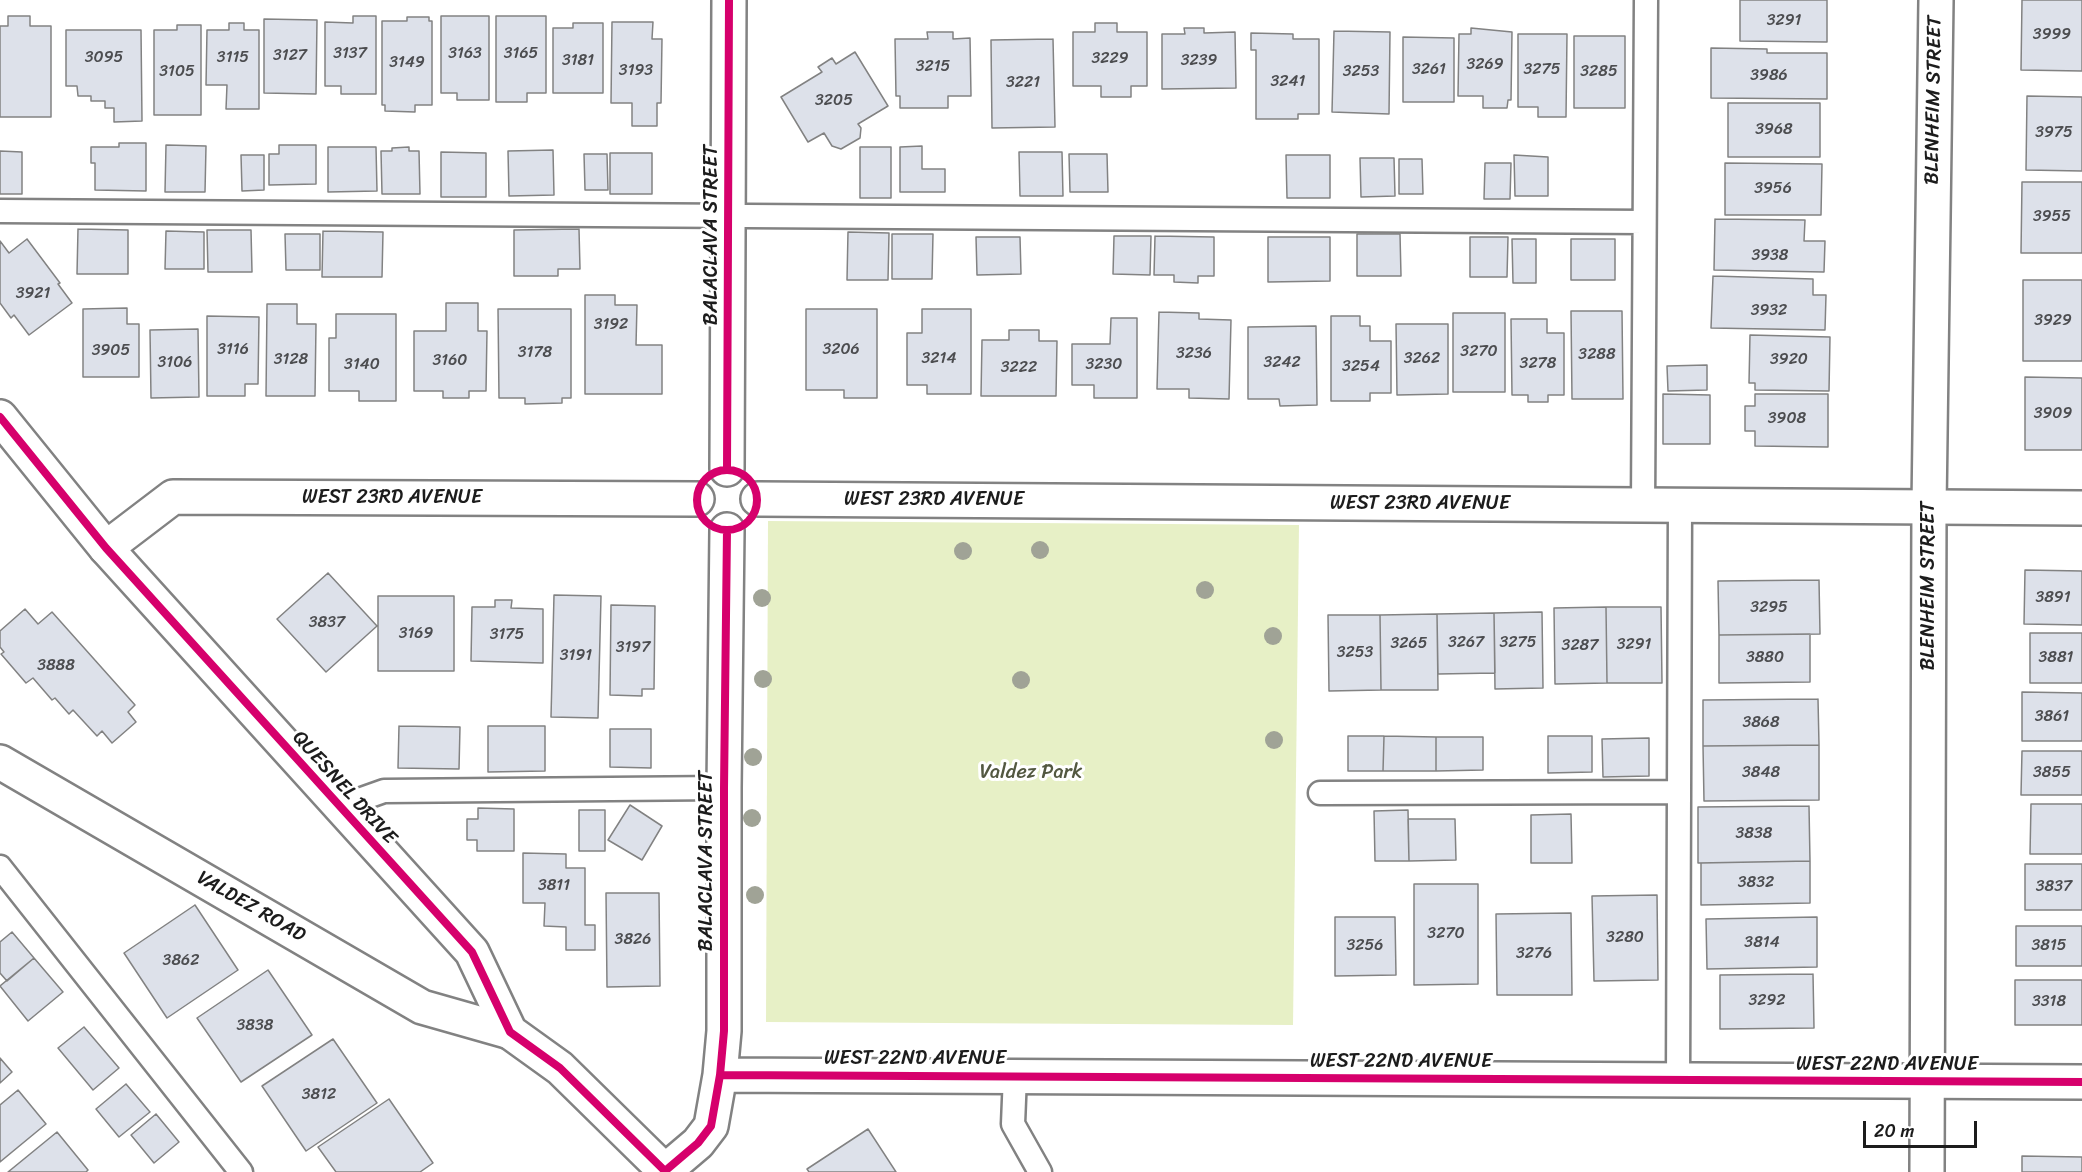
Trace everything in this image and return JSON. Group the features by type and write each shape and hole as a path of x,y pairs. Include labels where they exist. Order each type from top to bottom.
{"street":[{"name":"BALACLAVA STREET","path":"727,469 729,0"},
{"name":"BLENHEIM STREET","path":"1928,1172 1929,507 1936,0"},
{"name":"QUESNEL DRIVE","path":"0,417 105,548 472,952 510,1032 560,1068 665,1171"},
{"path":"727,469 738,471 748,478 755,487 758,499 756,511 749,521 739,528 727,530 715,528 705,521 696,499 699,488 706,478 727,469"},
{"name":"WEST 23RD AVENUE","path":"105,548 173,497 696,499"},
{"name":"WEST 23RD AVENUE","path":"758,499 2082,508"},
{"name":"BALACLAVA STREET","path":"665,1171 698,1143 711,1126 720,1075 724,1031 727,530"},
{"name":"VALDEZ ROAD","path":"0,762 422,1007 510,1032"},
{"name":"WEST 22ND AVENUE","path":"720,1075 2082,1082"}],"lane":[{"path":"1643,506 1646,0"},
{"path":"0,212 1644,222"},
{"path":"1678,1080 1680,507"},
{"path":"339,807 384,791 724,788"},
{"path":"1320,793 1679,792"},
{"path":"0,867 241,1172"},
{"path":"1015,1076 1013,1124 1040,1172"}],"green space":[{"name":"Valdez Park","path":"768,521 1299,525 1293,1025 766,1022"}],"building":[{"path":"1740,0 1827,0 1827,42 1740,41"},
{"path":"2022,0 2082,0 2082,71 2021,70"},
{"path":"8,16 30,16 30,26 51,26 51,117 0,117 0,26 8,26"},
{"path":"353,16 376,16 376,94 341,94 341,86 325,86 325,22 353,23"},
{"path":"441,16 489,16 489,100 457,100 457,93 441,93"},
{"path":"496,16 546,16 546,93 527,93 527,102 496,102"},
{"path":"407,17 429,17 429,21 432,21 432,105 415,105 415,112 385,111 385,105 382,105 382,21 407,21"},
{"path":"264,19 317,20 316,94 264,93"},
{"path":"612,22 653,22 652,39 662,39 661,103 657,103 657,126 632,126 632,103 611,103"},
{"path":"229,23 244,23 244,30 259,30 259,109 226,109 227,85 206,85 207,30 229,30"},
{"path":"573,23 603,23 603,93 553,93 553,28 573,28"},
{"path":"1095,23 1117,23 1117,32 1147,32 1147,86 1131,86 1131,97 1101,97 1101,86 1073,86 1073,32 1095,32"},
{"path":"177,25 201,25 201,115 154,115 154,30 177,30"},
{"path":"1184,28 1204,28 1204,33 1235,32 1236,88 1162,89 1162,34 1185,34"},
{"path":"1471,28 1512,32 1511,100 1508,100 1507,108 1483,108 1483,96 1458,96 1459,34 1471,34"},
{"path":"66,30 141,30 142,121 114,122 114,108 105,108 105,101 91,101 91,96 78,96 77,86 66,86"},
{"path":"1334,31 1390,32 1389,114 1332,112"},
{"path":"927,32 953,32 953,39 970,38 971,96 948,96 948,108 900,108 900,96 896,96 895,39 928,39"},
{"path":"1251,33 1293,34 1293,39 1319,39 1319,114 1298,114 1298,119 1256,119 1256,50 1251,50"},
{"path":"1518,34 1567,34 1566,117 1538,117 1538,107 1518,107"},
{"path":"1574,36 1625,36 1625,108 1574,108"},
{"path":"1403,37 1454,38 1454,102 1403,102"},
{"path":"1053,39 1055,127 992,128 991,40"},
{"path":"1711,48 1767,49 1767,53 1827,53 1827,99 1711,98"},
{"path":"855,52 888,106 858,124 861,128 860,138 841,149 832,146 824,133 808,142 781,97 822,72 818,67 832,58 836,64"},
{"path":"2027,96 2082,97 2082,171 2026,170"},
{"path":"1728,103 1820,103 1820,157 1728,157"},
{"path":"119,143 146,143 146,191 95,190 95,163 91,163 91,147 119,147"},
{"path":"166,145 206,146 205,192 165,192"},
{"path":"279,145 316,145 316,184 269,185 269,154 279,154"},
{"path":"922,146 922,169 945,169 945,192 900,192 900,147"},
{"path":"328,147 376,147 377,191 328,192"},
{"path":"409,147 409,151 419,151 420,194 382,194 381,151"},
{"path":"860,147 891,147 891,198 860,198"},
{"path":"553,150 554,195 509,196 508,151"},
{"path":"0,151 22,152 22,194 0,194"},
{"path":"441,152 486,153 486,197 441,197"},
{"path":"1019,152 1062,152 1063,196 1020,196"},
{"path":"610,153 652,153 652,194 610,194"},
{"path":"584,154 607,154 608,190 585,190"},
{"path":"1069,154 1107,154 1108,192 1070,192"},
{"path":"241,155 264,155 264,190 242,191"},
{"path":"1286,155 1330,155 1330,198 1287,198"},
{"path":"1514,155 1548,157 1548,196 1515,196"},
{"path":"1360,158 1394,158 1395,196 1361,197"},
{"path":"1399,159 1422,159 1423,194 1399,194"},
{"path":"1485,163 1511,163 1510,199 1484,199"},
{"path":"1725,163 1822,164 1821,215 1725,215"},
{"path":"2022,182 2082,182 2082,253 2021,253"},
{"path":"1715,219 1805,220 1804,241 1825,241 1824,272 1714,270"},
{"path":"78,229 128,230 128,274 77,274"},
{"path":"579,229 580,269 558,269 558,276 514,276 514,230"},
{"path":"207,230 251,230 252,272 208,272"},
{"path":"166,231 204,232 204,269 165,269"},
{"path":"323,231 383,232 382,277 322,277"},
{"path":"848,232 889,233 888,280 847,280"},
{"path":"285,234 320,234 320,270 286,270"},
{"path":"892,234 933,234 932,279 892,279"},
{"path":"1357,234 1400,234 1401,276 1357,276"},
{"path":"1114,236 1151,236 1150,275 1113,274"},
{"path":"1155,236 1214,237 1214,276 1198,276 1198,283 1174,282 1174,275 1154,275"},
{"path":"976,237 1020,237 1021,274 977,275"},
{"path":"1268,237 1330,237 1330,281 1268,282"},
{"path":"1470,237 1508,237 1507,277 1470,277"},
{"path":"27,239 72,303 29,335 14,315 11,318 0,303 0,241 9,253"},
{"path":"1512,239 1536,239 1536,283 1513,283"},
{"path":"1571,239 1615,239 1615,280 1571,280"},
{"path":"1713,276 1813,279 1813,295 1826,295 1825,330 1711,328"},
{"path":"2023,280 2082,280 2082,361 2023,361"},
{"path":"585,295 615,295 615,305 637,305 636,345 662,345 662,394 585,394"},
{"path":"446,303 478,303 478,331 487,331 486,391 469,391 469,398 443,398 443,391 414,391 414,331 446,331"},
{"path":"267,304 297,304 297,324 316,324 315,396 266,396"},
{"path":"127,308 127,324 139,324 139,377 83,377 83,309"},
{"path":"498,309 571,309 571,398 562,398 562,403 525,404 525,398 499,398"},
{"path":"806,309 877,309 877,398 844,398 844,390 806,390"},
{"path":"922,309 971,309 971,394 927,394 927,385 907,385 907,333 922,333"},
{"path":"1571,311 1622,311 1623,399 1572,399"},
{"path":"1159,312 1199,313 1199,319 1231,320 1229,399 1189,398 1189,389 1157,389"},
{"path":"1453,313 1505,313 1505,392 1453,392"},
{"path":"336,314 396,314 396,401 359,401 359,391 329,391 329,338 336,338"},
{"path":"207,316 259,317 258,384 245,384 245,396 207,396"},
{"path":"1331,316 1360,316 1360,326 1370,326 1370,341 1391,341 1391,393 1370,393 1370,401 1331,401"},
{"path":"1111,318 1137,318 1137,398 1094,398 1094,385 1072,385 1072,344 1110,344"},
{"path":"1511,319 1547,319 1547,333 1564,333 1564,395 1548,395 1548,402 1528,402 1528,395 1512,395"},
{"path":"1396,324 1448,324 1448,394 1397,395"},
{"path":"1316,326 1317,405 1280,406 1279,399 1248,399 1248,327"},
{"path":"198,329 199,397 151,398 150,330"},
{"path":"1009,330 1039,330 1039,341 1057,341 1056,396 981,396 982,340 1009,340"},
{"path":"1750,335 1830,337 1829,391 1755,390 1755,383 1749,383"},
{"path":"1707,365 1707,390 1668,391 1667,366"},
{"path":"2025,377 2082,378 2082,450 2025,450"},
{"path":"1663,394 1710,395 1710,444 1663,444"},
{"path":"1755,394 1828,394 1828,447 1755,446 1755,431 1745,431 1745,406 1755,406"},
{"path":"2025,570 2082,571 2082,625 2024,624"},
{"path":"328,573 377,626 326,672 277,619"},
{"path":"1819,580 1820,634 1719,635 1718,581"},
{"path":"554,595 601,596 598,718 551,717"},
{"path":"378,596 454,596 454,671 378,671"},
{"path":"495,600 512,600 511,608 543,609 543,663 471,661 472,607 495,607"},
{"path":"611,605 655,606 654,689 642,689 642,696 610,695"},
{"path":"1606,607 1607,683 1555,684 1554,608"},
{"path":"1606,607 1661,607 1662,683 1607,683"},
{"path":"25,609 38,624 52,612 135,705 128,712 136,722 112,743 102,731 97,736 73,710 69,714 55,698 52,700 33,678 26,683 1,654 4,652 0,647 0,631"},
{"path":"1542,612 1543,688 1495,689 1494,613"},
{"path":"1494,613 1495,673 1438,674 1437,614"},
{"path":"1437,614 1438,690 1381,690 1380,615"},
{"path":"1328,615 1380,615 1381,690 1329,691"},
{"path":"2030,633 2082,633 2082,683 2030,683"},
{"path":"1810,634 1810,682 1719,683 1719,635"},
{"path":"2022,692 2082,693 2082,741 2022,741"},
{"path":"1818,699 1819,745 1703,746 1703,700"},
{"path":"399,726 460,727 459,769 398,768"},
{"path":"488,726 545,726 545,771 488,772"},
{"path":"610,729 651,729 651,768 610,767"},
{"path":"1348,736 1384,736 1383,771 1348,771"},
{"path":"1384,736 1436,737 1436,771 1383,771"},
{"path":"1548,736 1592,736 1592,772 1548,773"},
{"path":"1436,737 1483,737 1483,770 1436,771"},
{"path":"1649,738 1649,776 1603,777 1602,739"},
{"path":"1819,745 1819,800 1704,801 1703,746"},
{"path":"2022,751 2082,751 2082,795 2021,795"},
{"path":"2031,804 2082,804 2082,854 2030,854"},
{"path":"630,805 662,826 642,860 608,840"},
{"path":"1809,806 1810,861 1698,863 1698,807"},
{"path":"478,808 514,809 514,851 477,851 477,840 467,840 467,819 478,819"},
{"path":"579,810 605,810 605,851 579,851"},
{"path":"1408,810 1409,861 1375,861 1374,811"},
{"path":"1571,814 1572,863 1531,863 1531,815"},
{"path":"1408,819 1455,819 1456,860 1409,861"},
{"path":"523,853 566,854 566,868 585,868 585,925 595,925 595,950 566,950 566,927 544,926 545,903 523,903"},
{"path":"1810,861 1810,903 1701,905 1701,863"},
{"path":"2025,864 2082,864 2082,910 2025,910"},
{"path":"1414,884 1478,884 1478,984 1414,985"},
{"path":"606,893 659,893 660,986 607,987"},
{"path":"1657,895 1658,980 1594,981 1592,896"},
{"path":"195,905 238,970 167,1018 124,953"},
{"path":"1571,913 1572,995 1497,995 1496,914"},
{"path":"1335,917 1395,917 1396,975 1335,976"},
{"path":"1817,917 1817,967 1707,969 1706,919"},
{"path":"2016,926 2082,926 2082,966 2016,966"},
{"path":"12,932 34,958 7,981 0,973 0,942"},
{"path":"34,958 63,992 28,1021 0,986"},
{"path":"268,970 312,1035 241,1082 197,1018"},
{"path":"1813,974 1814,1028 1720,1029 1720,975"},
{"path":"2015,980 2082,980 2082,1025 2015,1025"},
{"path":"84,1027 119,1068 93,1090 58,1048"},
{"path":"333,1039 377,1103 306,1151 262,1086"},
{"path":"0,1058 12,1072 0,1083"},
{"path":"126,1084 150,1112 119,1137 96,1109"},
{"path":"18,1090 46,1124 0,1162 0,1105"},
{"path":"389,1099 433,1163 420,1172 336,1172 318,1147"},
{"path":"156,1114 179,1142 154,1163 131,1135"},
{"path":"868,1129 896,1172 809,1172 807,1169"},
{"path":"57,1132 88,1170 86,1172 8,1172"},
{"path":"2022,1156 2082,1157 2082,1172 2022,1172"}],"cycle path":[{"path":"727,469 729,0"},
{"path":"0,417 106,548 472,952 510,1032 560,1068 666,1172"},
{"path":"721,470 733,470 744,475 752,483 757,500 755,512 744,525 733,530 721,530 710,525 702,517 697,506 697,494 702,483 710,475 721,470"},
{"path":"665,1171 698,1143 711,1126 720,1075 724,1031 727,530"},
{"path":"720,1075 2082,1082"}]}
